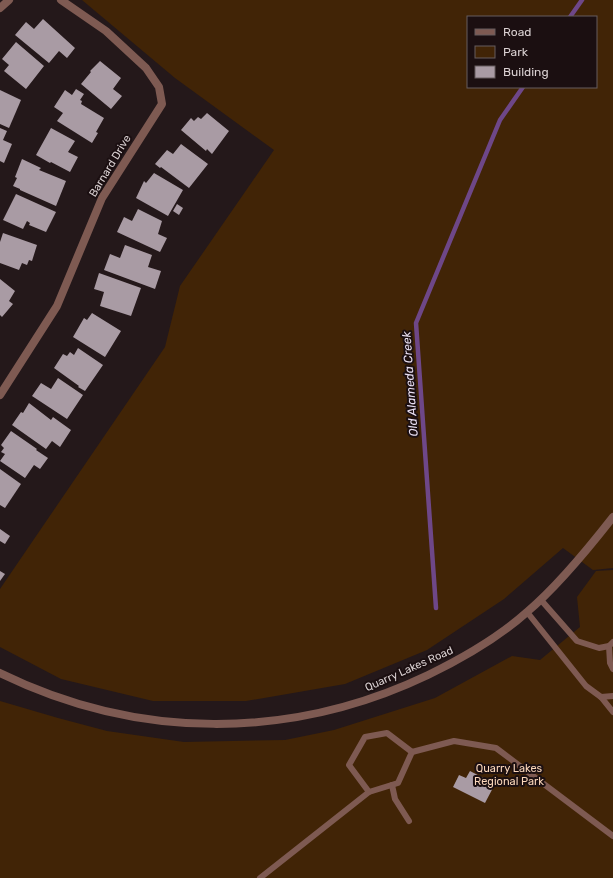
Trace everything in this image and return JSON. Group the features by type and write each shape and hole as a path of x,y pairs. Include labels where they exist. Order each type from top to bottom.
{"street":[{"path":"0,8 9,0"},
{"name":"Barnard Drive","path":"0,395 57,306 102,198 162,104 159,87 146,68 106,31 61,0"},
{"name":"Quarry Lakes Road","path":"0,673 67,701 124,716 184,723 212,724 269,721 342,707 371,698 413,681 461,658 508,627 541,600 613,517"}],"lane":[{"path":"541,600 577,640 599,648 611,644 610,663 613,669"},
{"path":"527,612 586,686 601,697 613,712"},
{"path":"601,697 613,696"},
{"path":"369,792 349,765 365,737 387,733 412,752"},
{"path":"412,752 454,741 496,748 613,836"},
{"path":"260,878 369,792 398,783 412,752"},
{"path":"392,785 396,799 409,821"}],"green space":[{"path":"82,0 613,0 613,568 593,570 563,548 504,599 427,650 345,684 246,701 153,701 61,679 0,647 0,589 165,347 180,286 274,150 175,78"},
{"name":"Quarry Lakes Regional Park","path":"613,570 613,878 0,878 0,701 107,731 184,742 285,740 334,730 435,698 512,656 540,660 580,627 577,597 596,571"}],"building":[{"path":"43,19 75,48 67,58 59,51 49,63 15,35 26,22 34,29"},
{"path":"16,42 44,66 26,89 4,71 9,65 2,59"},
{"path":"100,61 121,78 113,89 122,96 111,109 81,84 91,72 90,71"},
{"path":"76,89 84,94 80,100 82,101 81,104 104,118 92,143 57,121 63,113 54,107 65,90 72,95"},
{"path":"0,90 21,100 9,128 0,124"},
{"path":"207,113 229,131 212,154 207,149 206,151 181,130 191,118 194,121 198,117 201,119"},
{"path":"0,128 7,131 3,140 12,144 4,163 0,161"},
{"path":"51,128 75,141 68,152 78,157 70,172 36,155"},
{"path":"181,144 208,164 189,188 155,164 167,150 173,154"},
{"path":"22,159 41,168 39,170 66,181 56,206 13,186 17,178 15,177"},
{"path":"154,173 183,190 168,216 136,198 144,181 146,183"},
{"path":"16,194 56,212 46,232 29,225 30,223 27,221 23,229 3,220"},
{"path":"177,204 183,208 179,215 173,211"},
{"path":"138,209 162,221 158,234 167,238 160,252 117,232 124,217 132,221"},
{"path":"3,233 37,245 32,261 29,260 27,265 22,263 19,270 0,263 0,242"},
{"path":"125,245 152,255 148,267 161,271 155,289 104,270 110,254 120,258"},
{"path":"99,273 141,288 131,316 100,306 104,292 94,289"},
{"path":"0,279 15,291 9,301 13,304 2,317 0,315"},
{"path":"92,313 121,331 105,357 73,337 84,318 87,320"},
{"path":"78,348 103,365 85,391 54,368 63,354 67,356 70,352 74,355"},
{"path":"58,378 83,395 67,419 32,396 41,383 51,389"},
{"path":"29,403 51,420 53,417 71,430 60,447 52,441 46,449 12,425 21,412 23,413"},
{"path":"11,431 48,458 40,469 34,465 25,478 0,461 5,454 1,452 4,448 1,445"},
{"path":"0,469 21,484 5,508 0,505"},
{"path":"0,529 10,536 5,544 0,541"},
{"path":"0,571 5,574 0,581"},
{"path":"470,771 495,784 485,803 453,787 459,775 466,778"}],"waterway":[{"name":"Old Alameda Creek","path":"571,16 582,0"},
{"name":"Old Alameda Creek","path":"436,608 416,323 500,120 522,88"}]}
